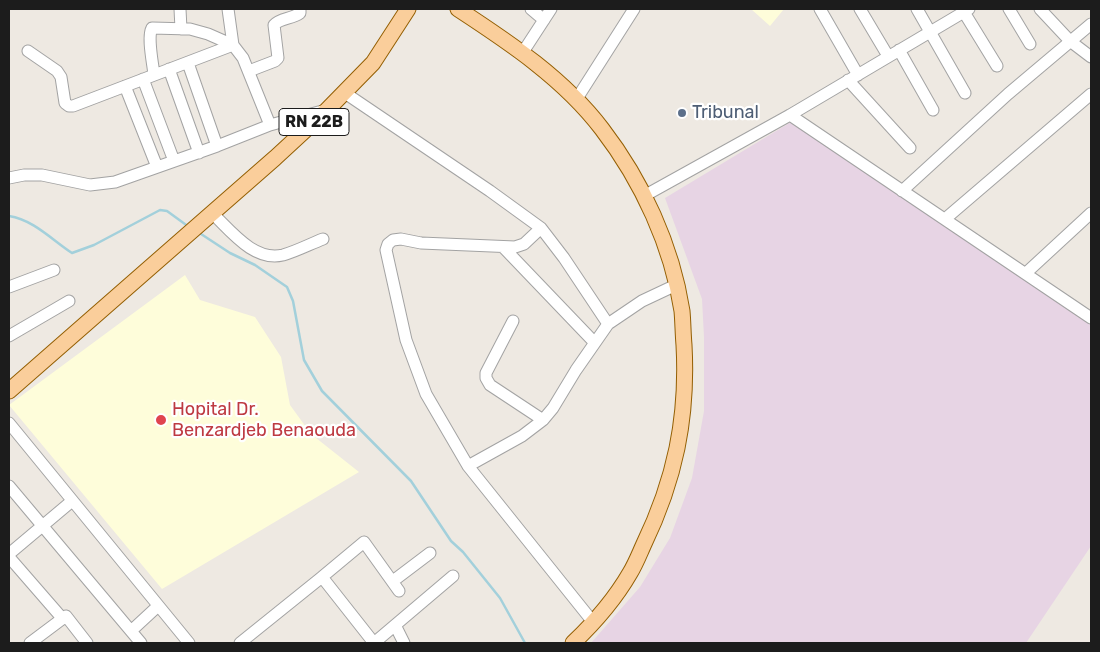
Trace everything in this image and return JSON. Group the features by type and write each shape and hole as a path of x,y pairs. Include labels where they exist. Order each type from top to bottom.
{"main road":[{"name":"RN 22B","path":"9,391 345,93 373,63 408,9"},
{"path":"458,9 523,52 576,100 602,128 632,173 653,214 671,266 682,311 685,395 681,430 656,518 630,573 593,622 573,643"}],"street":[{"path":"180,9 181,29"},
{"path":"228,9 233,45"},
{"path":"249,71 275,61 278,58 274,25 276,22 300,13 300,9"},
{"path":"531,9 544,20"},
{"path":"523,52 551,9"},
{"path":"576,100 634,9"},
{"path":"820,9 853,78 910,148"},
{"path":"860,9 888,56"},
{"path":"917,9 965,93"},
{"path":"1010,9 1030,44"},
{"path":"1040,9 1070,41 1091,57"},
{"path":"644,196 790,115 965,10 997,66"},
{"path":"902,191 1008,94 1091,24"},
{"path":"174,161 149,77 150,32 152,28 181,29 208,34 233,45 244,58 270,125"},
{"path":"28,51 57,71 61,77 65,103 73,106 233,45"},
{"path":"899,50 933,110"},
{"path":"188,63 217,146"},
{"path":"169,70 198,153"},
{"path":"125,86 157,167"},
{"path":"345,93 490,191 541,228 564,258 608,324"},
{"path":"945,219 1091,94"},
{"path":"9,178 24,175 42,175 90,185 115,182 270,125 327,110"},
{"path":"790,115 1026,273 1089,312"},
{"path":"1026,273 1091,213"},
{"path":"207,217 250,248 259,253 272,256 283,255 323,238"},
{"path":"541,228 524,244 515,247 421,244 401,239 393,240 388,244 386,250 406,340 426,394 468,466 593,622"},
{"path":"503,247 594,342"},
{"path":"9,287 54,270"},
{"path":"468,466 522,436 543,420 553,408 594,342 608,324 642,301 676,285"},
{"path":"9,336 69,301"},
{"path":"513,321 486,373 486,378 490,385 543,420"},
{"path":"9,423 189,643"},
{"path":"9,486 142,643"},
{"path":"62,618 9,556 72,501"},
{"path":"240,643 364,542 396,586 430,553"},
{"path":"322,577 374,643 396,627 453,576"},
{"path":"131,631 158,606"},
{"path":"30,643 62,618 67,617 87,643"},
{"path":"396,627 404,643"}],"shaded area":[{"path":"751,9 784,9 770,26"},
{"path":"796,119 1091,321 1091,546 1026,643 591,643 640,587 670,538 692,478 704,411 702,299 665,198"},
{"name":"Hopital Dr. Benzardjeb Benaouda","path":"185,275 200,300 255,317 281,357 290,405 311,434 359,472 162,589 9,405"}],"waterway":[{"path":"9,216 35,226 72,253 94,245 160,210 167,211 189,227"},
{"path":"198,232 230,253 255,265 287,287 293,301 304,360 322,391 411,481 451,541 463,552 500,598 525,643"}],"place":[{"name":"Tribunal","path":"682,113"},
{"name":"Hopital Dr. Benzardjeb Benaouda","path":"161,420"}]}
